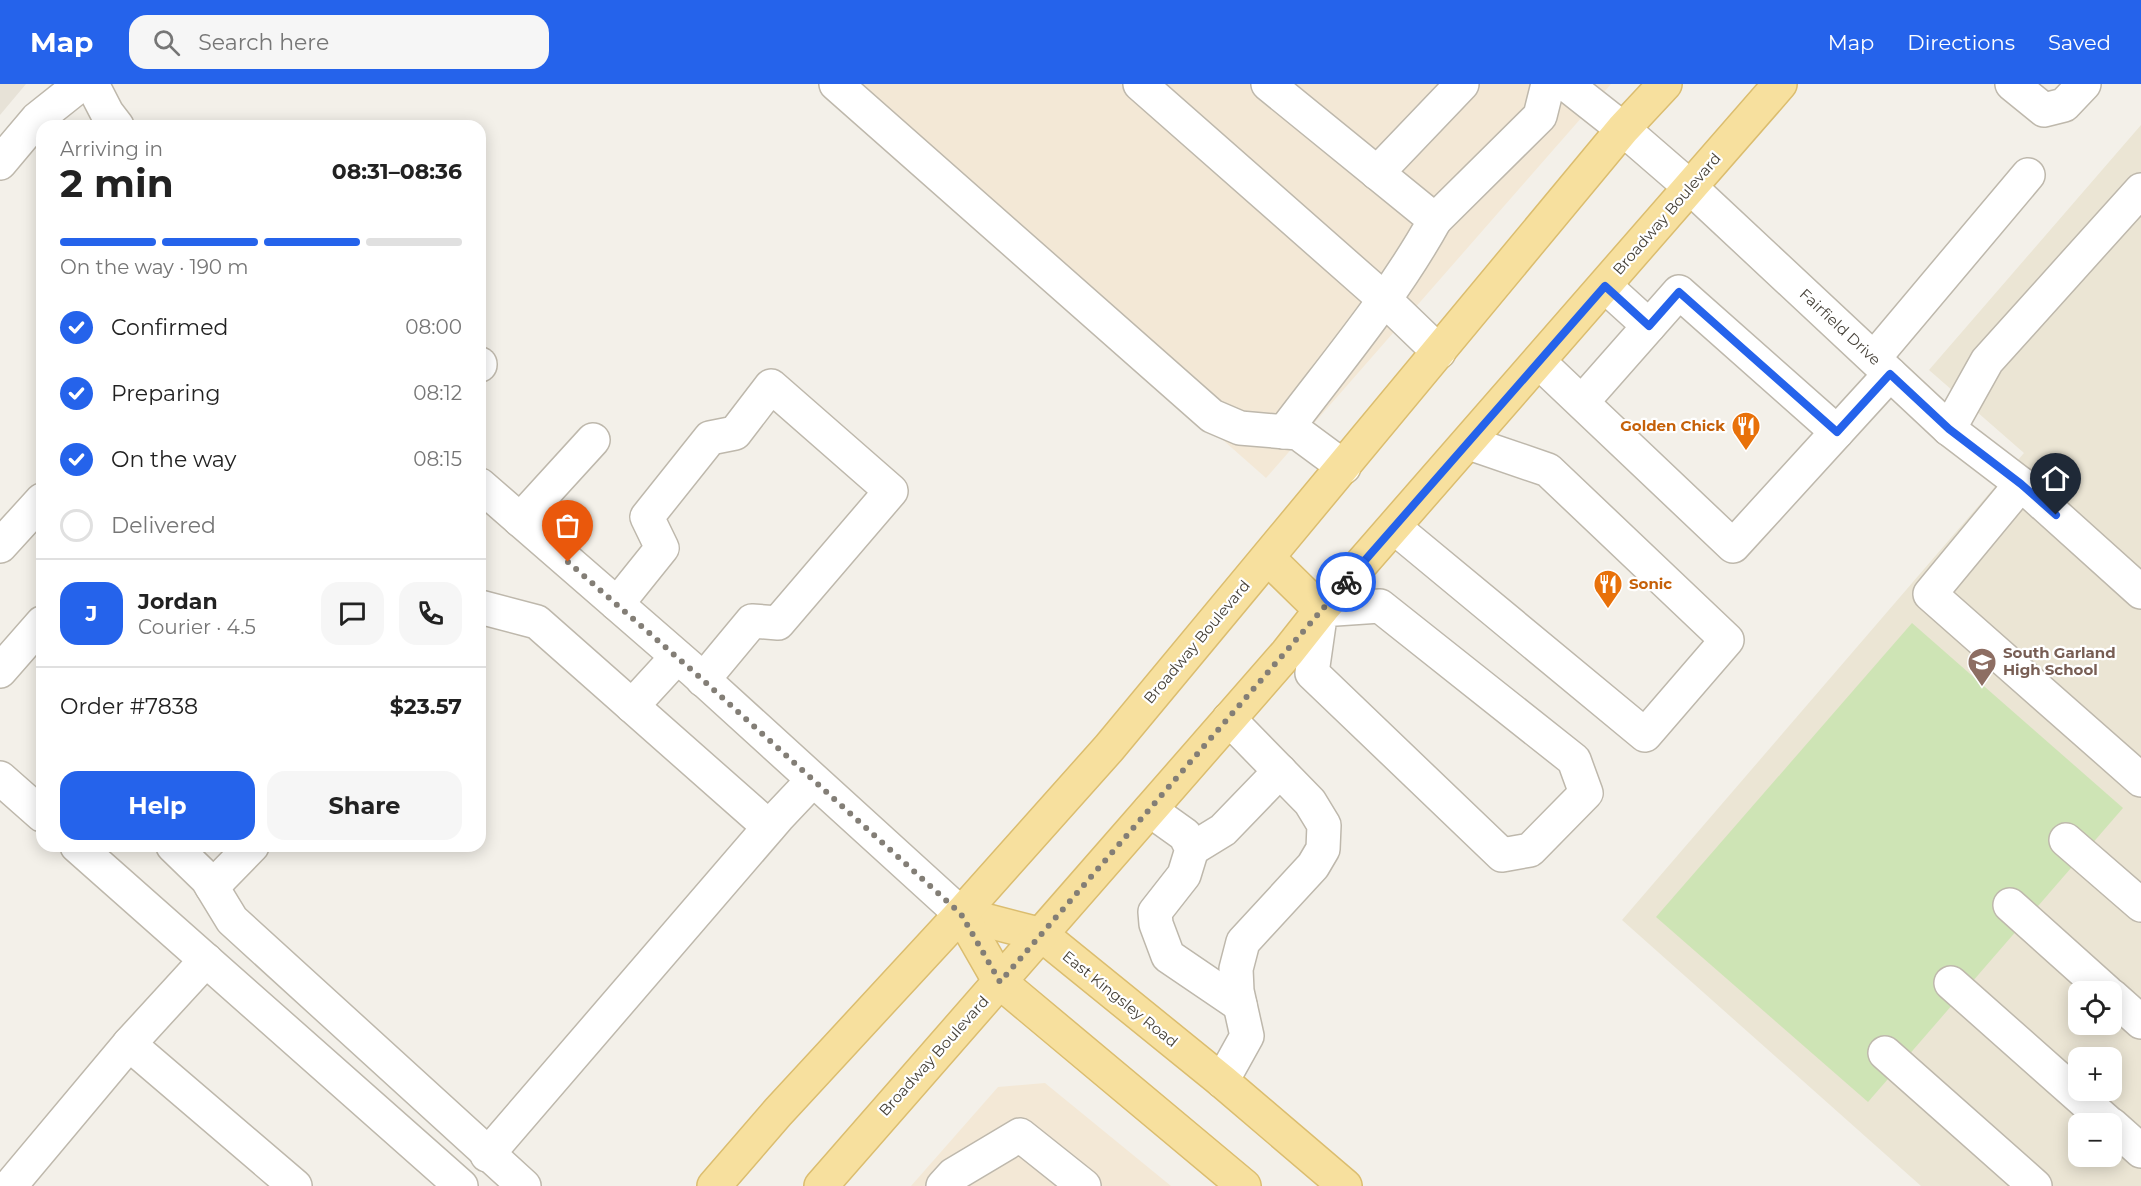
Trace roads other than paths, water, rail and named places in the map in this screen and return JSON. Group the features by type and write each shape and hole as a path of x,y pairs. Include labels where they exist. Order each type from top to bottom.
{"main road":[{"name":"Broadway Boulevard","path":"714,1186 777,1112 961,914 1109,748 1623,129 1665,84"},
{"name":"Broadway Boulevard","path":"824,1185 1780,84"},
{"path":"1268,558 1321,610"},
{"path":"961,914 1000,982 1244,1186"},
{"name":"East Kingsley Road","path":"961,914 1042,935 1222,1081 1346,1186"}],"street":[{"path":"37,120 81,84"},
{"path":"92,84 112,120"},
{"path":"836,84 1212,416 1240,428 1298,433 1344,467"},
{"path":"1140,84 1384,299 1439,352"},
{"path":"1268,84 1435,220"},
{"path":"1377,173 1462,84"},
{"path":"1284,432 1384,299 1419,249 1435,220 1540,117 1548,84"},
{"name":"Fairfield Drive","path":"1566,84 1623,129 1690,187 1949,429 2021,484 2141,592"},
{"path":"2012,84 2044,110 2064,105 2084,84"},
{"path":"0,163 36,121"},
{"path":"1539,362 1733,546 1837,432 1882,366 2028,175"},
{"path":"1949,429 1987,361 2141,190"},
{"path":"1605,286 1649,326"},
{"path":"1582,402 1679,292 1837,432"},
{"path":"617,604 662,548 647,517 710,438 735,433 771,386 891,491 778,623 752,621 703,680"},
{"path":"520,520 593,440"},
{"path":"1395,528 1645,735 1727,640 1548,470 1469,443"},
{"path":"2021,484 1930,594 2141,780"},
{"path":"486,490 703,680 961,914"},
{"path":"0,546 36,507"},
{"path":"1380,606 1574,760 1586,793 1530,850 1502,855 1311,673 1321,610 1380,606"},
{"path":"486,609 537,622 769,827"},
{"path":"0,671 36,630"},
{"path":"632,706 677,657"},
{"path":"1222,1081 1247,1036 1240,1005 1236,969 1243,942 1313,866 1323,849 1324,825 1310,802 1229,719"},
{"path":"1240,1005 1168,956 1156,924 1155,912 1184,875 1192,849 1223,830 1280,771"},
{"path":"0,778 36,810"},
{"path":"487,1155 769,827 813,780"},
{"path":"1150,810 1185,835 1192,849"},
{"path":"2066,840 2141,905"},
{"path":"84,852 460,1186"},
{"path":"178,852 207,879 232,920 487,1155 524,1186"},
{"path":"212,887 246,852"},
{"path":"2010,905 2095,981"},
{"path":"10,1186 129,1044 206,960"},
{"path":"1951,983 2099,1113"},
{"path":"2122,1005 2141,1022"},
{"path":"129,1044 295,1186"},
{"path":"1885,1053 2035,1186"},
{"path":"2122,1134 2141,1151"},
{"path":"943,1186 953,1175 1020,1136 1084,1186"}],"place":[{"name":"Golden Chick","path":"1746,452"},
{"name":"Sonic","path":"1608,610"},
{"name":"South Garland High School","path":"1982,688"}]}
